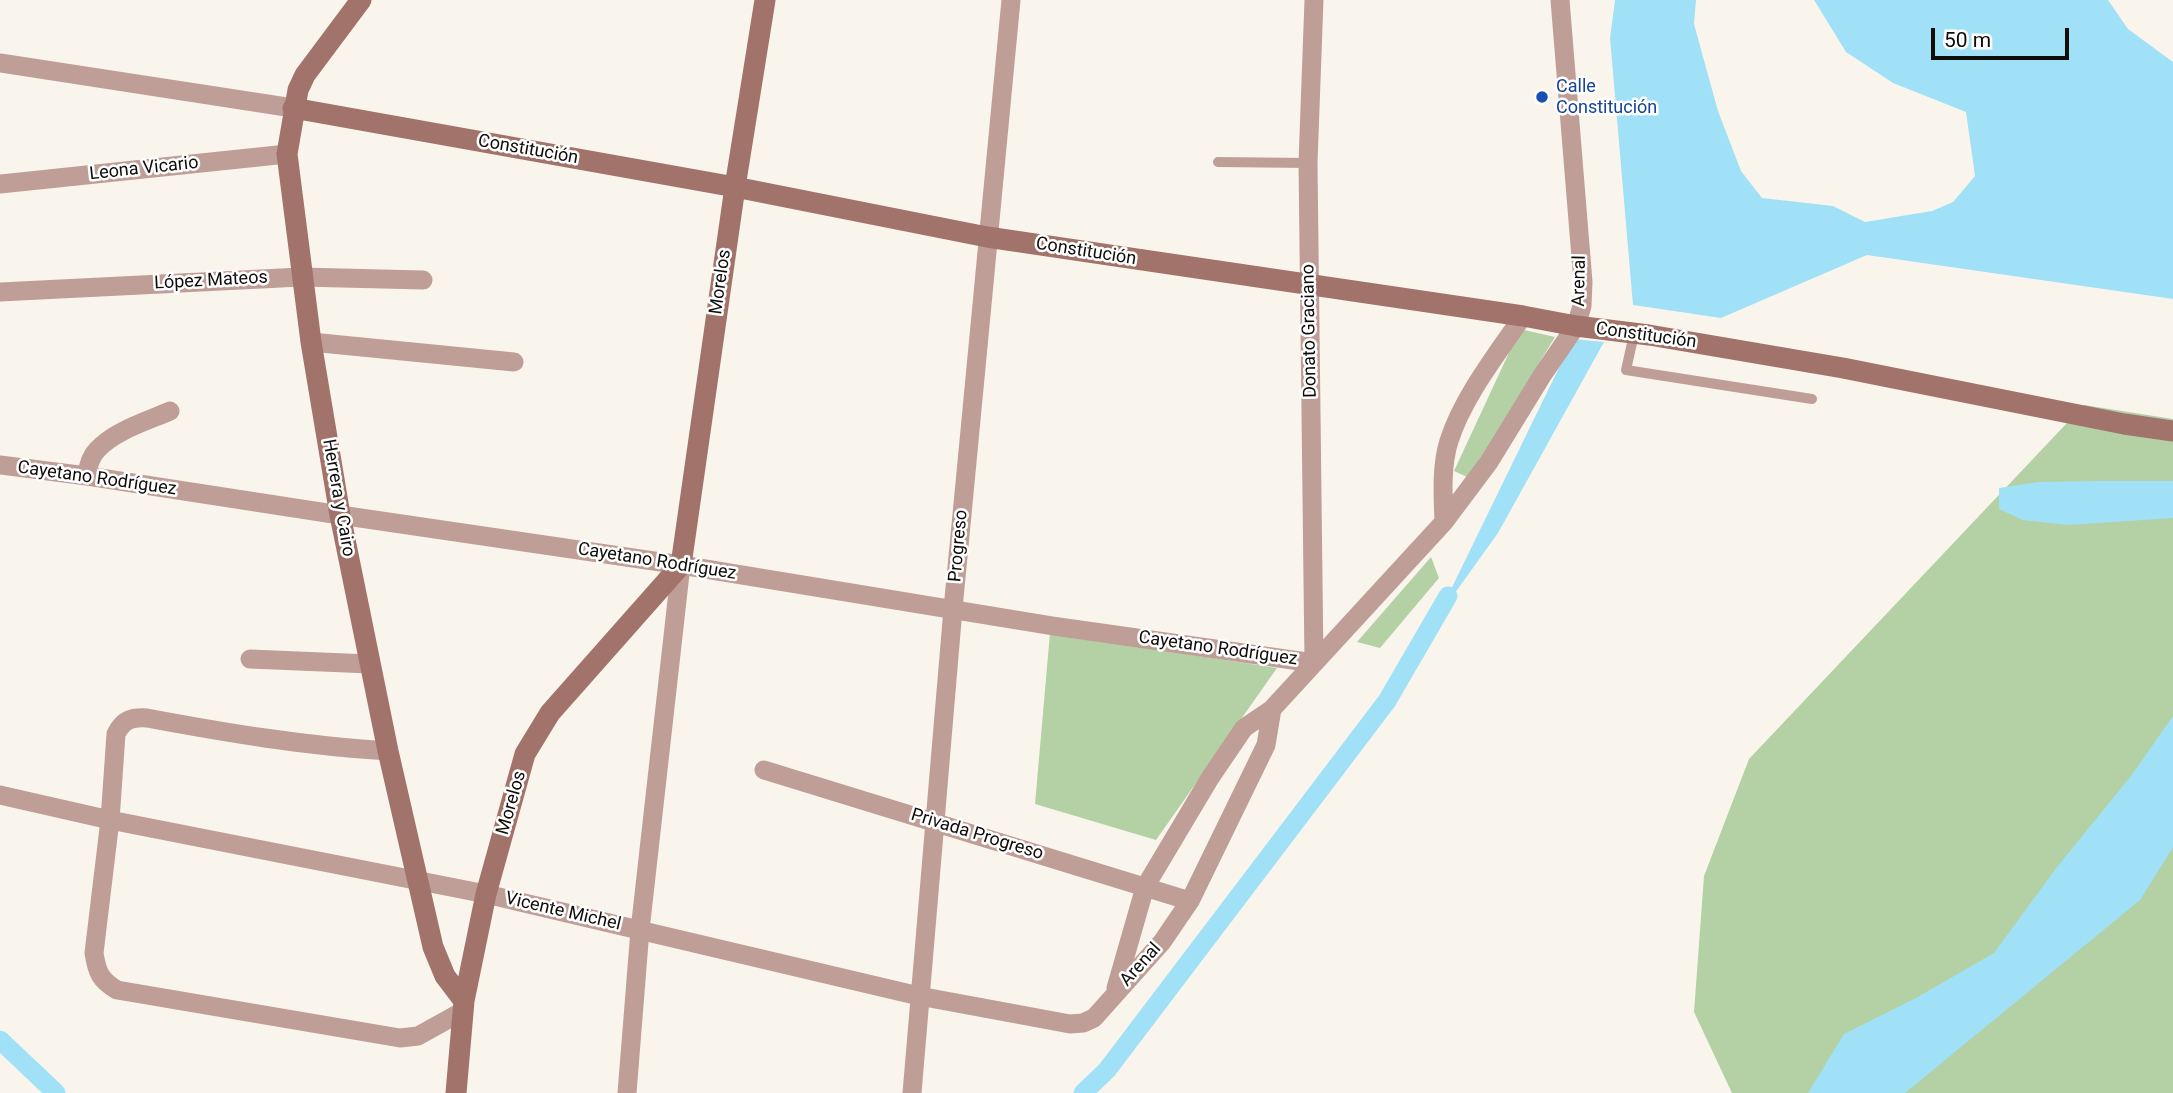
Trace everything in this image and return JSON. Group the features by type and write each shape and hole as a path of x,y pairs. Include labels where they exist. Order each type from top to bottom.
{"street":[{"name":"Herrera y Cairo","path":"361,0 305,75 293,108 287,154 301,277 340,516 388,751 432,947 445,976 464,1006"},
{"name":"Morelos","path":"627,1093 640,930 681,565 735,187 765,0"},
{"name":"Progreso","path":"912,1093 953,609 1011,0"},
{"name":"Donato Graciano","path":"1314,0 1308,163 1314,663"},
{"name":"Arenal","path":"1114,996 1145,887 1210,778 1244,728 1272,709 1444,522 1489,462 1576,326 1582,306 1583,282 1560,0"},
{"name":"Constitución","path":"0,63 293,108 735,187 987,237 1524,316 1843,368 2124,424 2173,431"},
{"name":"Leona Vicario","path":"0,184 287,154"},
{"name":"López Mateos","path":"0,292 301,277 422,280"},
{"path":"1444,522 1443,484 1448,442 1478,380 1524,316"},
{"path":"311,342 514,362"},
{"path":"87,475 89,462 97,450 138,425 170,411"},
{"name":"Cayetano Rodríguez","path":"0,465 87,475 340,516 681,565 1052,626 1314,663"},
{"name":"Morelos","path":"456,1093 464,1006 486,894 525,754 550,713 681,565"},
{"path":"250,659 370,664"},
{"name":"Arenal","path":"1114,996 1162,942 1190,901 1266,745 1272,709"},
{"path":"388,751 319,747 147,718 132,717 121,723 116,734 110,820 94,953 97,972 104,983 117,990 400,1038 418,1036 464,1006"},
{"name":"Privada Progreso","path":"764,770 1190,901"},
{"name":"Vicente Michel","path":"0,795 110,820 416,879 919,996 1070,1024 1083,1023 1094,1018 1114,996"}],"lane":[{"path":"1218,162 1308,163"},
{"path":"1634,333 1626,370 1812,399"}],"green space":[{"path":"1520,329 1555,337 1469,478 1454,471"},
{"path":"2084,405 2173,419 2173,1093 1732,1093 1694,1012 1704,876 1749,759"},
{"path":"1431,557 1439,578 1380,648 1357,642"},
{"path":"1050,633 1277,668 1156,840 1035,804"}],"water":[{"path":"1615,0 1696,0 1694,24 1718,111 1741,171 1762,198 1833,206 1865,222 1932,211 1953,202 1975,176 1966,112 1893,83 1846,52 1814,0 2108,0 2128,29 2173,62 2173,299 1867,255 1721,318 1633,305 1610,38"},
{"path":"1573,339 1604,342 1498,533 1437,618"},
{"path":"2173,481 2173,518 2068,525 2023,520 1999,509 1999,488 2039,482"},
{"path":"2173,716 2173,847 2140,900 1905,1093 1808,1093 1844,1034 1916,998 1994,953 2057,867 2131,776"}],"waterway":[{"path":"1083,1093 1107,1070 1387,701 1448,596"},
{"path":"0,1040 56,1093"}],"place":[{"name":"Calle Constitución","path":"1542,97"}]}
